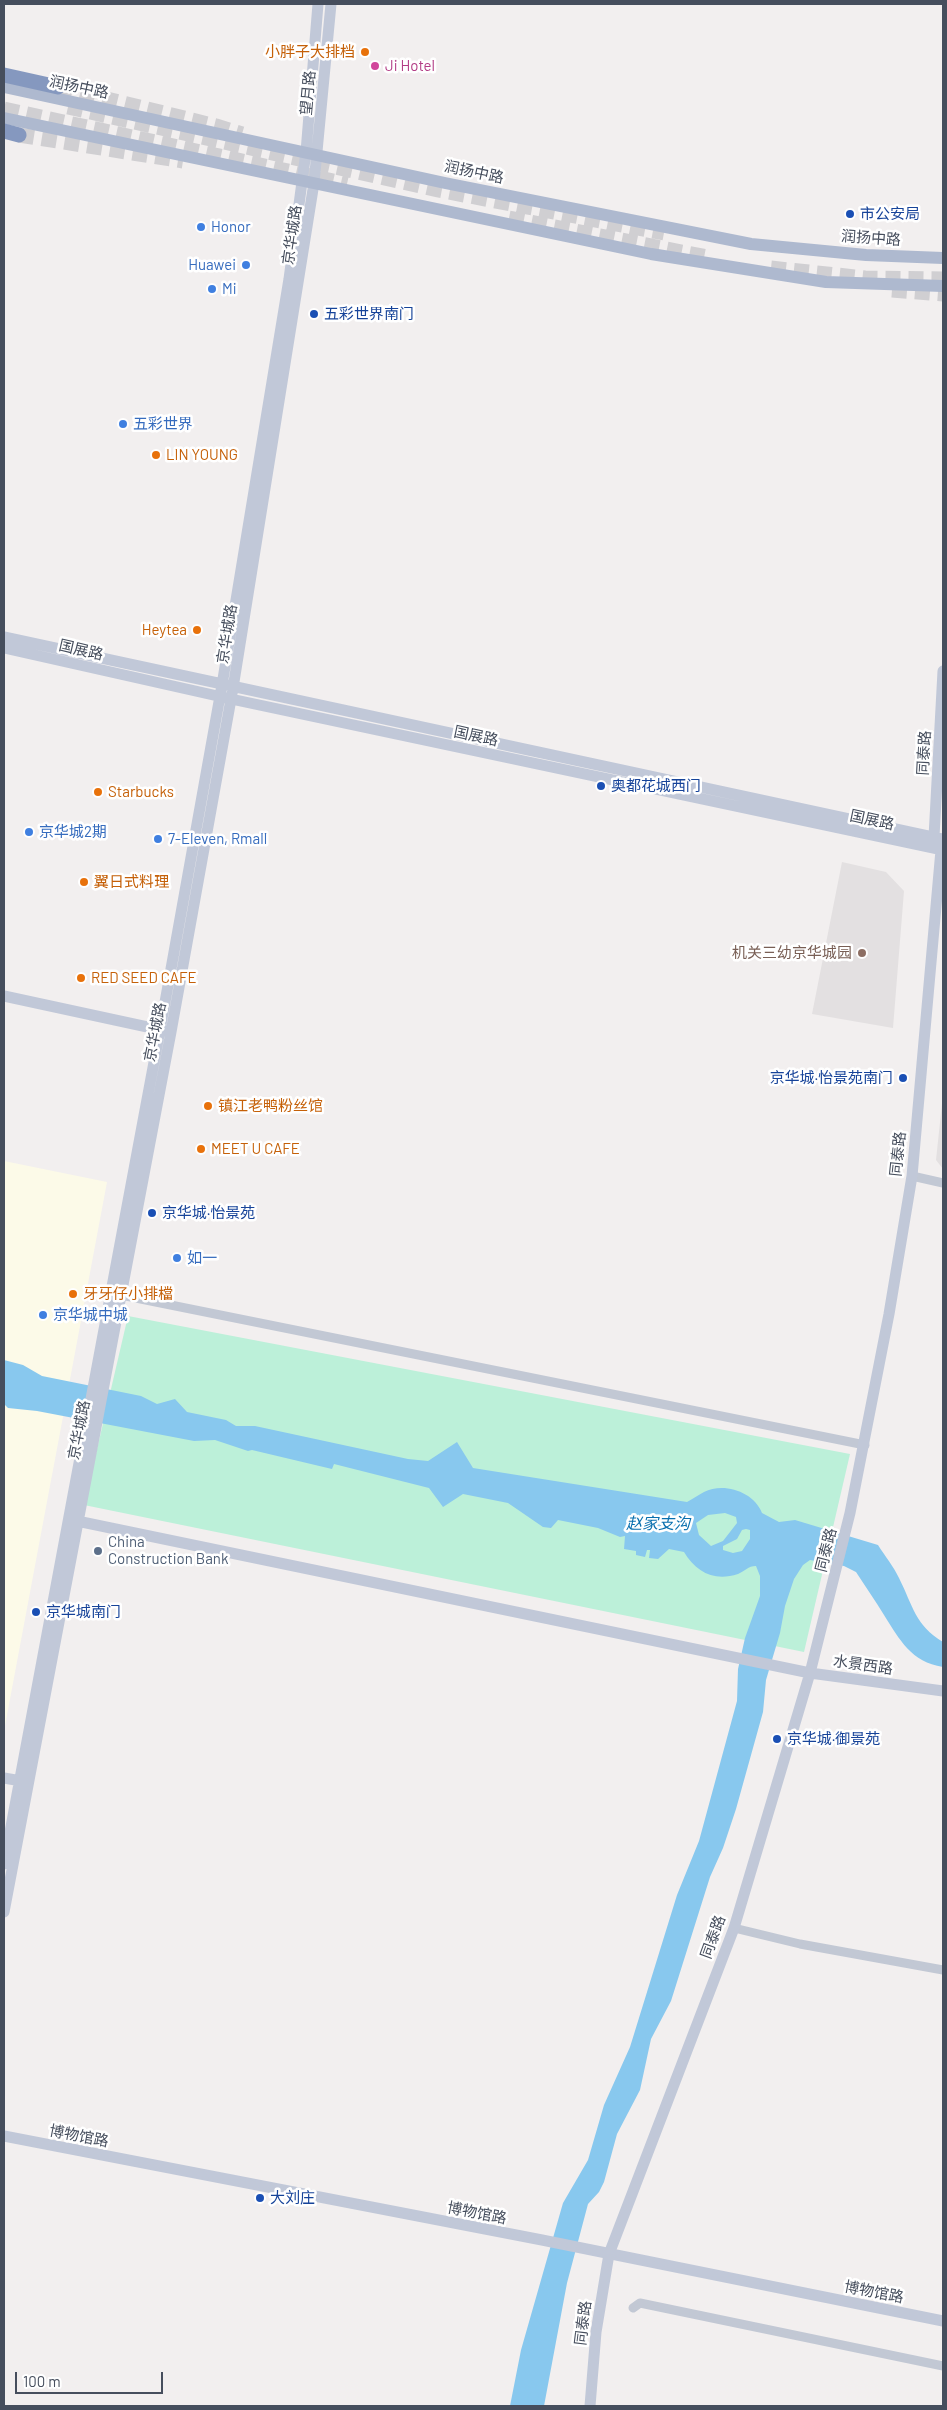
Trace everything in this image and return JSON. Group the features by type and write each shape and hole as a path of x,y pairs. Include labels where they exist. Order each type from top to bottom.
{"highway":[{"path":"4,75 58,87"},
{"path":"4,131 19,135"}],"main road":[{"name":"润扬中路","path":"4,87 445,183 751,244 866,255 943,258"},
{"path":"4,118 651,254 826,282 943,286"}],"street":[{"name":"望月路","path":"312,153 318,4"},
{"name":"望月路","path":"312,153 331,4"},
{"name":"京华城路","path":"4,1912 24,1782 227,692 312,153"},
{"name":"国展路","path":"4,637 227,692"},
{"name":"国展路","path":"4,648 227,692 940,844"},
{"name":"同泰路","path":"590,2406 596,2332 609,2254 734,1928 810,1673 865,1445 912,1176 940,844 943,671"},
{"path":"4,996 165,1031"},
{"name":"京华城路","path":"101,1370 121,1295 165,1031"},
{"path":"912,1176 943,1183"},
{"path":"121,1295 865,1445"},
{"name":"京华城路","path":"4,1864 24,1782 77,1521 86,1446"},
{"name":"水景西路","path":"77,1521 810,1673 943,1691"},
{"path":"4,1778 24,1782"},
{"path":"734,1928 800,1944 943,1970"},
{"name":"博物馆路","path":"4,2136 542,2240 943,2322"},
{"path":"633,2308 640,2303 943,2366"}],"shaded area":[{"name":"机关三幼京华城园","path":"842,862 886,872 904,891 893,1028 812,1014"},
{"path":"943,1094 943,1169 936,1160"},
{"name":"京华城中城","path":"4,1161 107,1182 4,1731"}],"green space":[{"path":"128,1316 850,1454 804,1652 84,1505"}],"water":[{"name":"赵家支沟","path":"4,1360 23,1365 42,1376 141,1396 157,1404 175,1399 187,1412 226,1420 236,1426 255,1426 408,1459 428,1461 457,1442 473,1468 687,1502 712,1489 720,1488 738,1491 752,1499 762,1513 779,1522 795,1520 878,1545 897,1574 920,1622 943,1642 943,1667 914,1655 895,1633 856,1572 844,1566 810,1560 803,1565 794,1579 766,1680 763,1712 736,1809 723,1848 710,1877 671,2001 651,2039 640,2090 617,2134 604,2182 599,2192 588,2204 567,2283 544,2406 510,2406 521,2350 563,2203 588,2160 604,2105 630,2047 677,1895 699,1841 737,1701 738,1669 745,1638 760,1596 760,1576 756,1566 738,1574 721,1577 714,1576 700,1570 684,1552 669,1549 658,1559 649,1558 650,1550 647,1550 645,1557 636,1555 636,1551 624,1549 625,1536 620,1537 598,1528 558,1520 551,1528 543,1527 508,1503 463,1494 443,1507 429,1488 334,1464 332,1469 252,1450 248,1451 215,1440 194,1441 37,1411 8,1408 4,1404","holes":["725,1513 736,1517 737,1523 723,1541 711,1546 699,1535 696,1523 708,1515","742,1530 750,1530 750,1539 742,1551 733,1553 723,1550 723,1546 737,1539"]}],"tunnel":[{"path":"58,87 242,134"},
{"path":"68,107 438,190 664,233"},
{"path":"4,109 347,184"},
{"path":"19,135 183,161"},
{"path":"509,218 712,258"},
{"path":"771,268 865,278 943,279"},
{"path":"892,290 943,294"}],"place":[{"name":"小胖子大排档","path":"365,52"},
{"name":"Ji Hotel","path":"375,66"},
{"name":"市公安局","path":"850,214"},
{"name":"Honor","path":"201,227"},
{"name":"Huawei","path":"246,265"},
{"name":"Mi","path":"212,289"},
{"name":"五彩世界南门","path":"314,314"},
{"name":"五彩世界","path":"123,424"},
{"name":"LIN YOUNG","path":"156,455"},
{"name":"Heytea","path":"197,630"},
{"name":"奥都花城西门","path":"601,786"},
{"name":"Starbucks","path":"98,792"},
{"name":"京华城2期","path":"29,832"},
{"name":"7-Eleven, Rmall","path":"158,839"},
{"name":"翼日式料理","path":"84,882"},
{"name":"机关三幼京华城园","path":"862,953"},
{"name":"RED SEED CAFE","path":"81,978"},
{"name":"京华城·怡景苑南门","path":"903,1078"},
{"name":"镇江老鸭粉丝馆","path":"208,1106"},
{"name":"MEET U CAFE","path":"201,1149"},
{"name":"京华城·怡景苑","path":"152,1213"},
{"name":"如一","path":"177,1258"},
{"name":"牙牙仔小排檔","path":"73,1294"},
{"name":"京华城中城","path":"43,1315"},
{"name":"China Construction Bank","path":"98,1551"},
{"name":"京华城南门","path":"36,1612"},
{"name":"京华城·御景苑","path":"777,1739"},
{"name":"大刘庄","path":"260,2198"}]}
